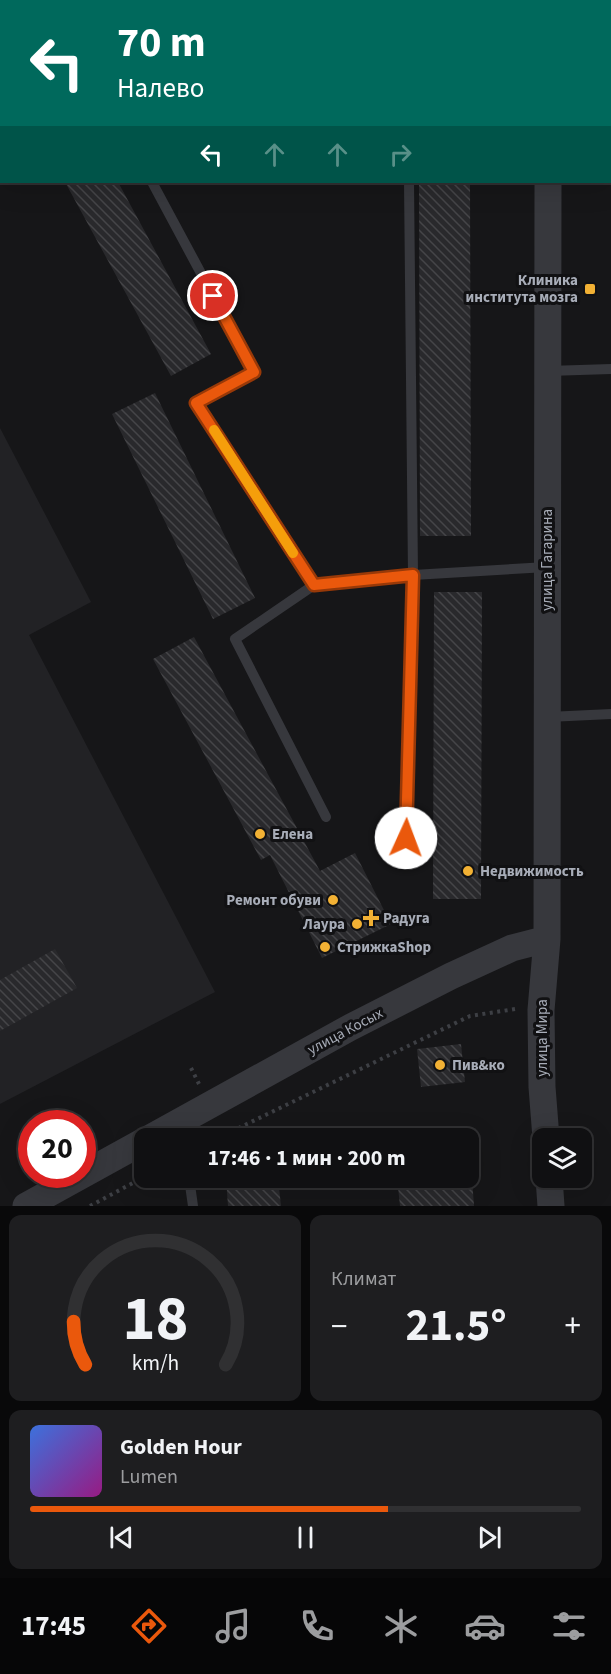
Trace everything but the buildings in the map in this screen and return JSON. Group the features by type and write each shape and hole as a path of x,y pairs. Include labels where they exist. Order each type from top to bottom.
{"street":[{"name":"улица Гагарина","path":"547,939 548,183"},
{"name":"улица Косых","path":"177,1128 351,1027 512,948 547,939"},
{"name":"улица Мира","path":"545,1128 541,1010 547,939"},
{"path":"26,1206 134,1147"},
{"path":"550,1188 551,1206"}],"lane":[{"path":"153,183 254,372 196,403 314,585"},
{"path":"406,838 413,575 408,183"},
{"path":"548,371 611,369"},
{"path":"326,817 235,639 314,585 413,575 548,567"},
{"path":"547,717 611,714"},
{"path":"190,1188 193,1206"}],"path":[{"path":"239,1128 470,1016 515,1009"},
{"path":"90,1206 134,1182"}],"shaded area":[{"path":"0,428 91,602 29,635 215,992 0,1104"}],"slow traffic":[{"path":"214,430 293,553"}],"place":[{"name":"Клиника института мозга","path":"590,289"},
{"name":"Елена","path":"260,834"},
{"name":"Недвижимость","path":"468,871"},
{"name":"Ремонт обуви","path":"333,900"},
{"name":"Радуга","path":"371,918"},
{"name":"Лаура","path":"357,924"},
{"name":"СтрижкаShop","path":"325,947"},
{"name":"Пив&ко","path":"440,1065"}],"route":[{"path":"213,296 254,372 196,403 314,585 413,575 406,838"}]}
